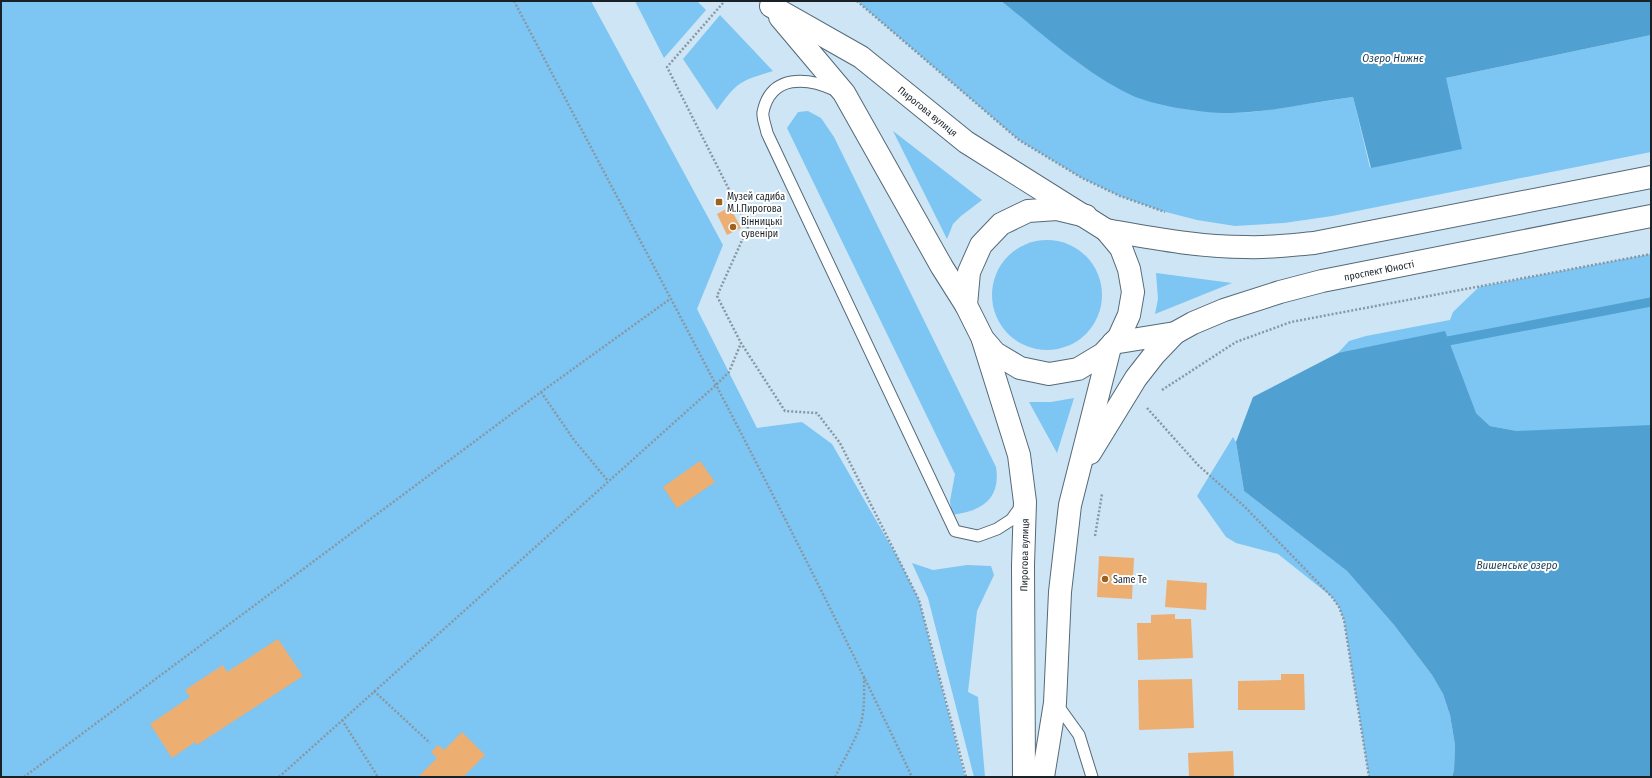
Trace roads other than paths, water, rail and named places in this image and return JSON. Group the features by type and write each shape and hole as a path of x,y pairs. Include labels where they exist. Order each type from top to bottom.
{"main road":[{"name":"Пирогова вулиця","path":"768,3 844,93 942,267 966,305 983,339 1019,455 1025,502 1023,565 1024,777"},
{"name":"Пирогова вулиця","path":"768,3 861,57 966,142 1086,216 1106,230"},
{"path":"1106,230 1208,245 1278,247 1314,242 1651,177"},
{"path":"966,305 969,272 981,245 1001,224 1028,211 1057,209 1086,216"},
{"name":"проспект Юності","path":"1112,345 1175,334 1193,323 1231,307 1322,281 1651,216"},
{"path":"983,339 995,353 1020,368 1049,374 1078,369 1103,354 1119,337 1129,315 1133,292 1130,269 1121,248 1106,230"},
{"path":"1078,472 1136,378 1154,354 1175,334"},
{"path":"1043,777 1055,703 1060,592 1070,505 1112,345"}],"lane":[{"path":"844,93 820,83 800,80 786,84 770,94 763,113 767,133 955,532 978,536 997,528 1011,520 1025,502"},
{"path":"1055,703 1079,735 1092,777"}],"water":[{"name":"Озеро Нижнє","path":"1001,1 1651,1 1651,35 1446,78 1462,149 1371,168 1353,97 1278,109 1232,113 1195,111 1153,103 1131,95 1096,75 1064,52"},
{"name":"Вишенське озеро","path":"1445,331 1476,413 1490,426 1517,431 1651,425 1651,777 1452,777 1454,770 1455,745 1450,715 1443,694 1432,675 1394,625 1347,571 1244,491 1236,442 1253,397 1338,353"}],"waterway":[{"path":"1448,341 1651,302"}],"place":[{"name":"Музей садиба М.І.Пирогова","path":"719,202"},
{"name":"Вінницькі сувеніри","path":"733,227"},
{"name":"Same Te","path":"1105,579"}]}
